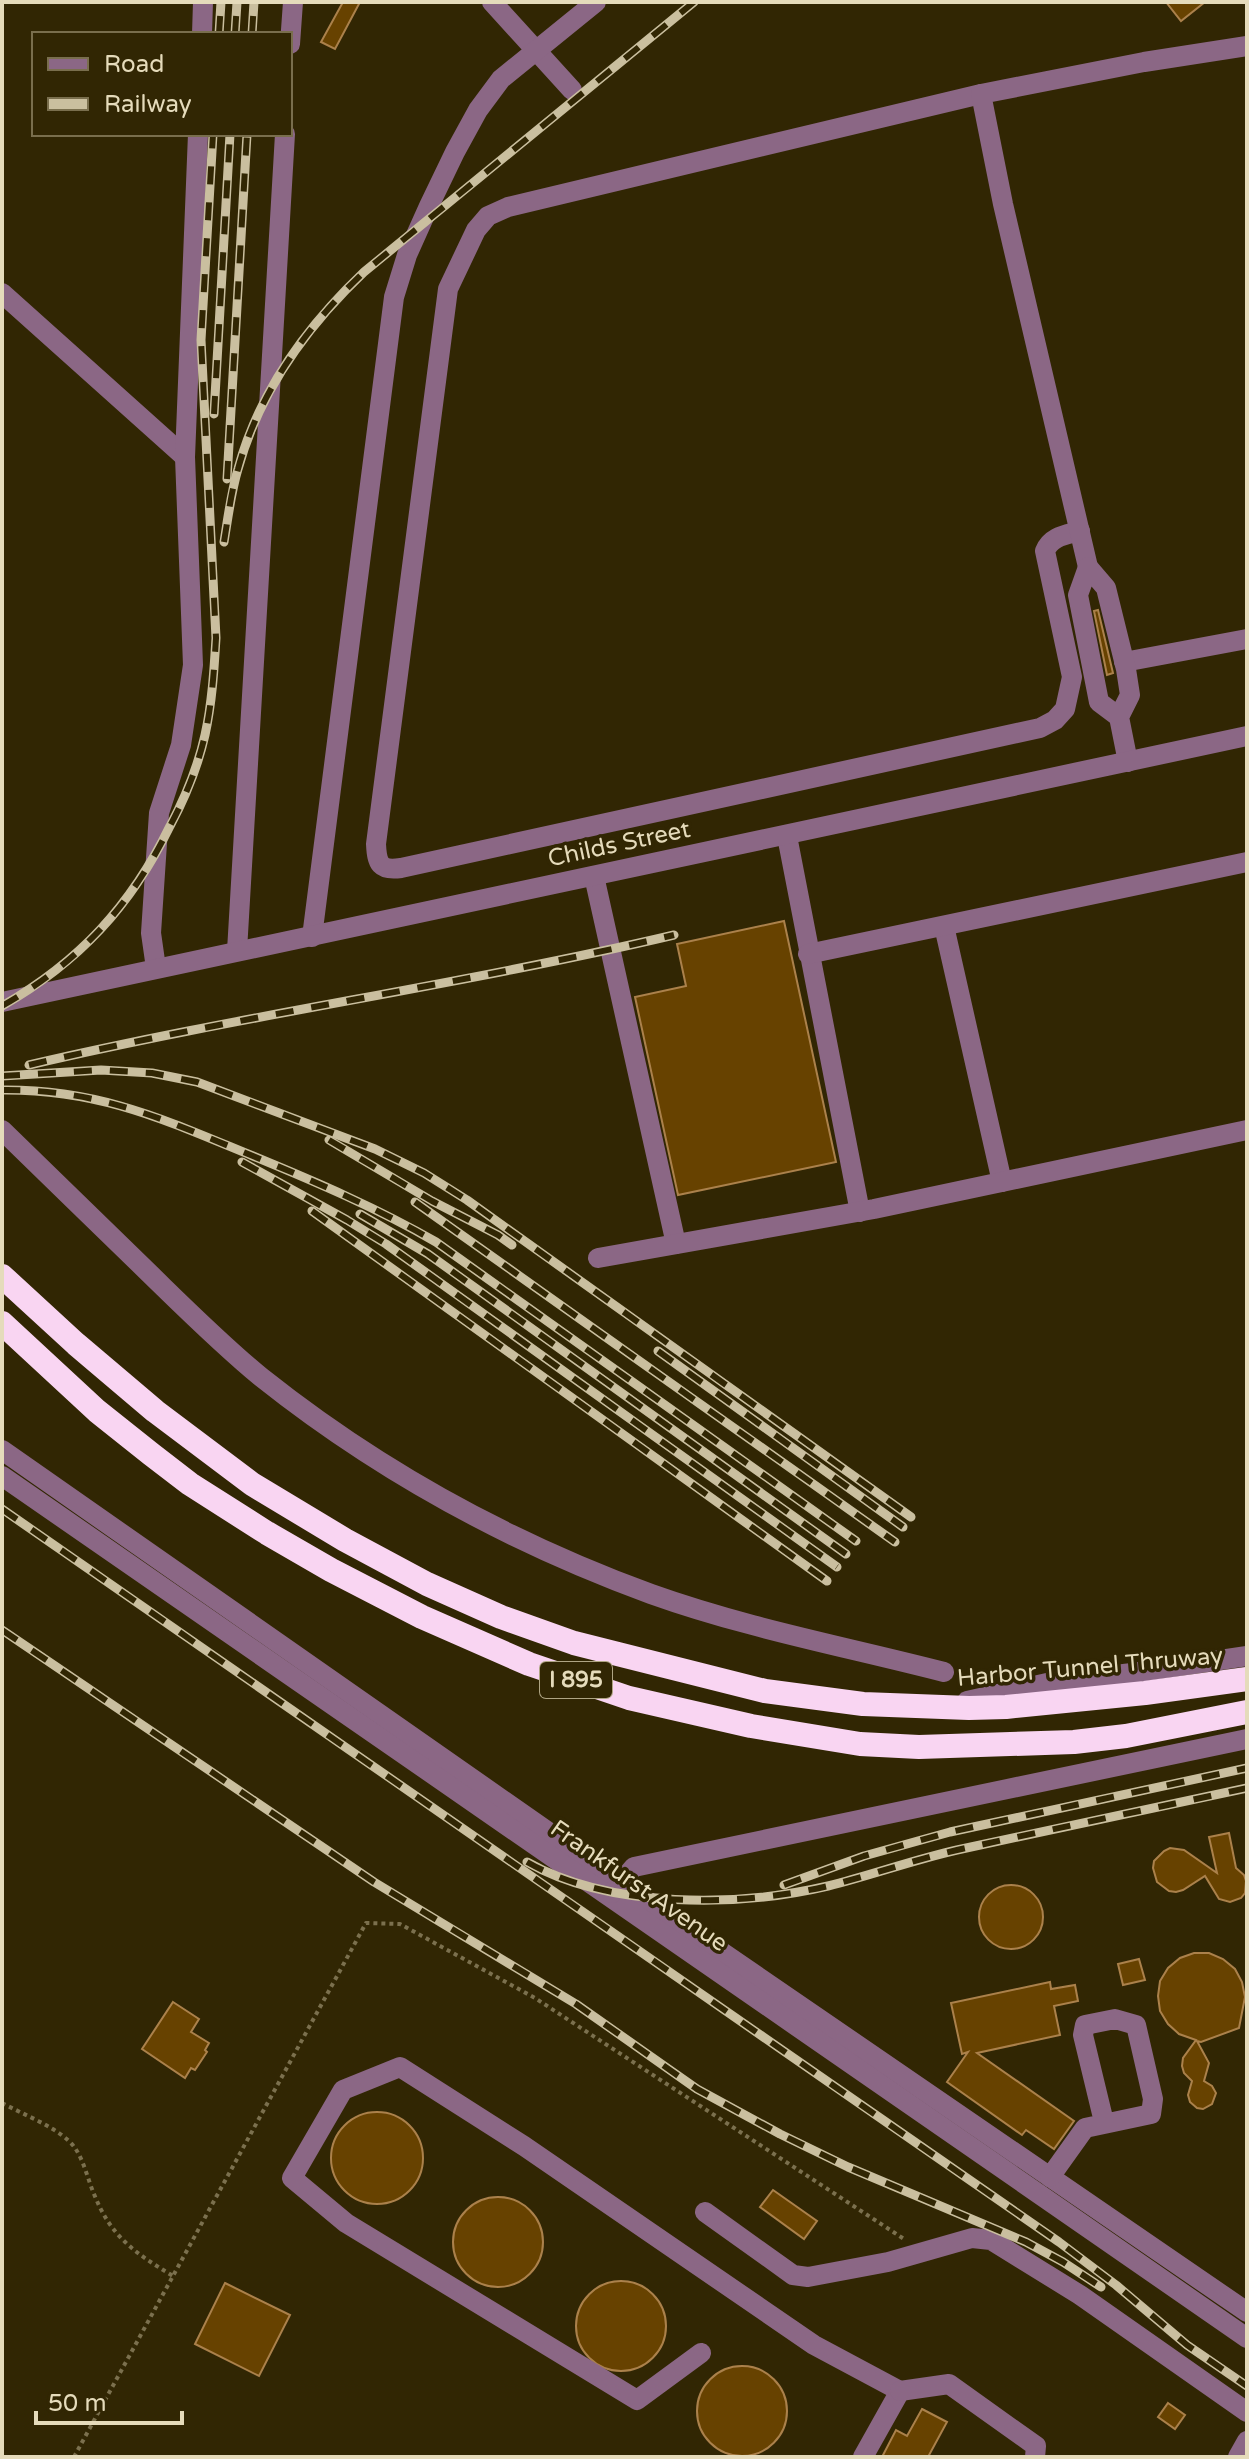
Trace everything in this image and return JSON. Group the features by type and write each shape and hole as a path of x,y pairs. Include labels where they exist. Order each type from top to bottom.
{"highway":[{"name":"Harbor Tunnel Thruway","path":"2,1276 155,1411 252,1484 345,1540 427,1584 501,1617 574,1643 765,1691 863,1704 969,1708 1021,1705 1247,1679"},
{"name":"I 895","path":"2,1323 97,1411 151,1454 190,1484 267,1533 422,1617 529,1664 629,1698 751,1726 860,1744 919,1747 1074,1742 1126,1736 1247,1712"}],"street":[{"path":"202,32 203,2"},
{"path":"291,32 292,12 309,2"},
{"path":"492,2 572,90"},
{"path":"312,937 394,297 424,216 478,110 501,79 596,2"},
{"path":"1080,531 1056,538 1045,551 1072,677 1065,709 1055,720 1040,728 401,868 388,870 377,857 376,844 448,289 476,230 488,216 508,207 981,94 1144,62 1247,46"},
{"path":"981,94 1003,204 1088,567 1106,588 1124,662 1130,695 1119,717 1128,762"},
{"path":"156,968 151,933 159,813 181,745 193,665 185,457 198,136"},
{"path":"237,951 285,136"},
{"path":"2,293 185,457"},
{"path":"1088,567 1078,595 1099,702 1119,717"},
{"path":"1124,662 1247,639"},
{"name":"Childs Street","path":"2,1002 1247,736"},
{"path":"787,836 860,1212"},
{"path":"808,954 1247,862"},
{"path":"594,876 676,1244"},
{"path":"944,926 1002,1182"},
{"path":"2,1130 204,1326 259,1375 318,1421 445,1502 576,1565 654,1595 944,1672"},
{"path":"598,1258 860,1212 1247,1130"},
{"name":"Frankfurst Avenue","path":"2,1450 1247,2338"},
{"name":"Frankfurst Avenue","path":"2,1476 1247,2312"},
{"path":"941,1707 1047,1683 1247,1656"},
{"path":"615,1889 634,1867 1247,1739"},
{"path":"1050,2177 1085,2128 1151,2114 1153,2099 1136,2025 1115,2019 1085,2025 1083,2035 1104,2122"},
{"path":"701,2353 637,2400 346,2223 292,2178 343,2090 400,2067 524,2146 814,2345 900,2391 949,2384 1036,2446 1035,2457"},
{"path":"705,2212 793,2275 808,2277 888,2262 972,2238 991,2240 1080,2295 1247,2412"},
{"path":"863,2457 900,2391"},
{"path":"1238,2457 1247,2441"}],"path":[{"path":"74,2457 366,1923 400,1924 535,1998 925,2252"},
{"path":"2,2103 62,2135 75,2148 100,2210 114,2232 134,2252 174,2277"}],"building":[{"path":"343,2 360,2 335,49 321,42"},
{"path":"1166,2 1205,2 1181,21"},
{"path":"1098,610 1113,673 1107,675 1094,611"},
{"path":"784,921 836,1162 678,1195 635,997 686,986 677,944"},
{"path":"1229,1833 1236,1868 1246,1881 1245,1893 1241,1898 1230,1902 1219,1899 1205,1876 1176,1892 1157,1882 1154,1861 1170,1848 1184,1850 1217,1873 1209,1837"},
{"path":"1011,1885 1029,1891 1037,1899 1043,1917 1037,1935 1029,1943 1011,1949 993,1943 985,1935 979,1917 985,1899 993,1891"},
{"path":"1194,1953 1209,1953 1235,1969 1245,1997 1239,2028 1197,2041 1209,2063 1204,2081 1216,2093 1212,2104 1203,2109 1190,2102 1188,2095 1192,2081 1182,2066 1183,2058 1196,2040 1179,2034 1168,2024 1160,2011 1158,1996 1160,1981 1168,1968 1180,1958"},
{"path":"1139,1959 1145,1980 1123,1985 1118,1964"},
{"path":"1050,1982 1051,1989 1075,1985 1078,2001 1054,2006 1060,2035 977,2053 1074,2121 1054,2149 1026,2130 1022,2135 947,2082 968,2052 962,2054 951,2003"},
{"path":"173,2002 199,2019 191,2032 209,2043 195,2070 191,2068 185,2078 142,2049"},
{"path":"377,2112 394,2116 409,2126 419,2141 423,2158 419,2175 409,2190 394,2200 377,2204 360,2200 345,2190 335,2175 331,2158 335,2141 345,2126 360,2116"},
{"path":"773,2190 817,2221 804,2239 760,2207"},
{"path":"498,2197 515,2200 530,2210 540,2225 543,2242 540,2259 530,2274 515,2284 498,2287 481,2284 466,2274 456,2259 453,2242 456,2225 466,2210 481,2200"},
{"path":"621,2281 638,2285 653,2294 662,2309 666,2326 662,2343 653,2358 638,2367 621,2371 604,2367 589,2358 580,2343 576,2326 580,2309 589,2294 604,2285"},
{"path":"225,2283 290,2315 259,2376 195,2344"},
{"path":"733,2366 751,2366 767,2373 780,2386 787,2402 787,2420 780,2436 767,2449 751,2456 733,2456 717,2449 704,2436 697,2420 697,2402 704,2386 717,2373"},
{"path":"1168,2403 1185,2415 1175,2429 1158,2417"},
{"path":"922,2409 947,2422 928,2457 882,2457 896,2430 907,2436"}],"railway":[{"path":"219,32 221,2"},
{"path":"235,32 237,2"},
{"path":"252,32 254,2"},
{"path":"224,542 236,478 259,413 288,362 323,315 364,272 694,2"},
{"path":"2,1006 30,989 79,951 120,907 155,855 176,815 195,770 205,735 216,638 201,340 213,136"},
{"path":"214,414 230,136"},
{"path":"227,479 247,136"},
{"path":"29,1065 674,935"},
{"path":"2,1076 101,1070 152,1073 197,1082 375,1149 424,1173 467,1200 911,1517"},
{"path":"2,1090 70,1095 161,1119 323,1186 414,1230 436,1242 856,1541"},
{"path":"329,1140 512,1245"},
{"path":"242,1162 386,1244 837,1567"},
{"path":"415,1202 895,1542"},
{"path":"312,1211 827,1581"},
{"path":"360,1214 428,1254 846,1554"},
{"path":"658,1351 903,1527"},
{"path":"2,1509 1059,2242 1187,2345 1247,2386"},
{"path":"2,1630 374,1882 576,2004 697,2089 848,2167 1026,2242 1101,2287"},
{"path":"784,1885 864,1856 950,1832 1247,1768"},
{"path":"527,1862 596,1889 635,1896 675,1900 755,1898 828,1886 957,1850 1247,1788"}]}
